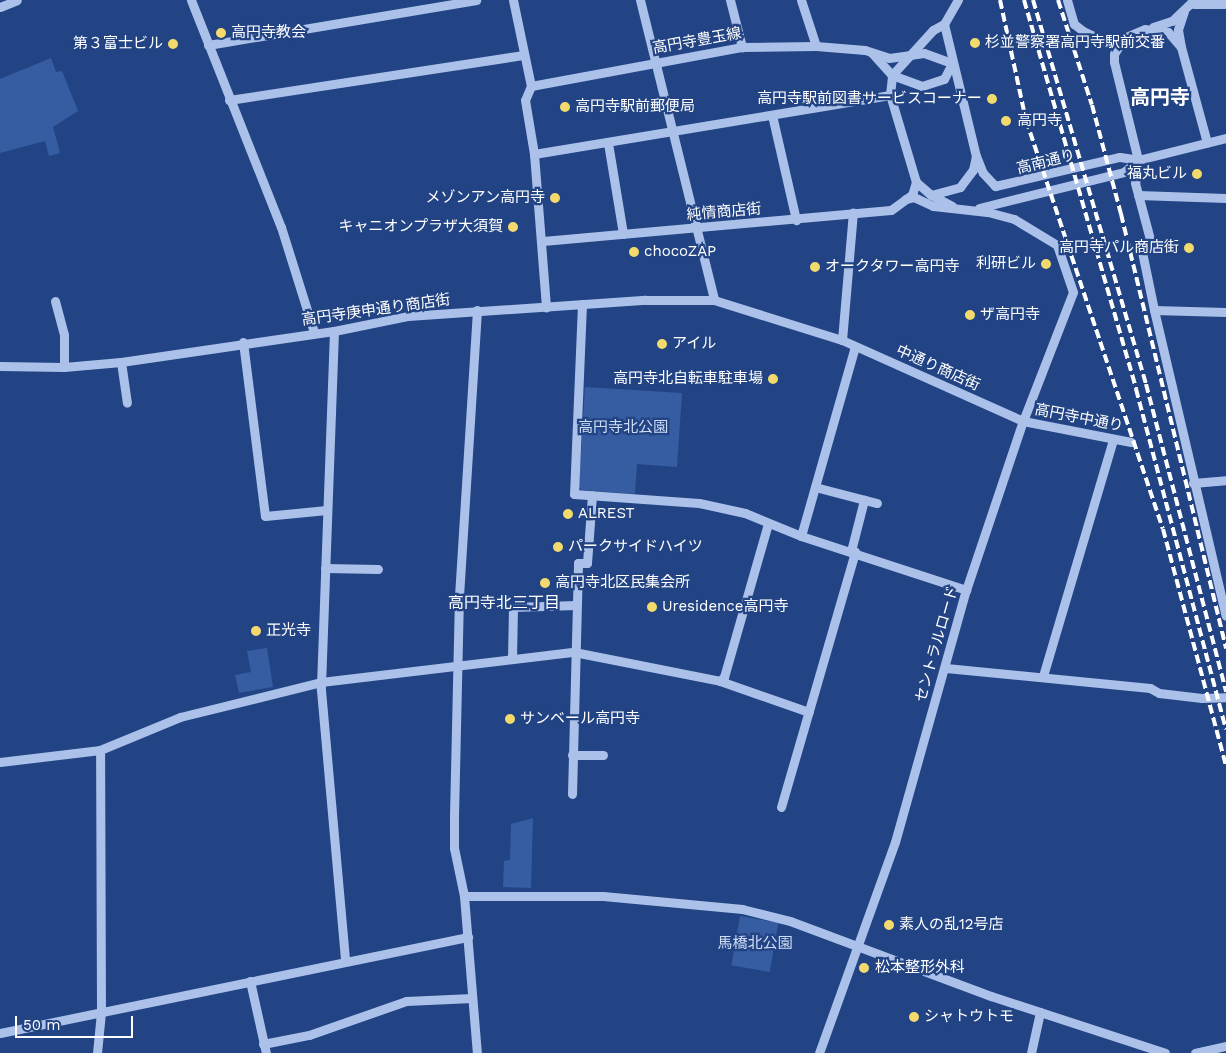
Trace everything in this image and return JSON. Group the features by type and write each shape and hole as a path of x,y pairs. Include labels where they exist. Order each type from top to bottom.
{"street":[{"path":"0,7 17,0"},
{"path":"191,0 229,100 281,226 314,332"},
{"path":"208,44 476,0"},
{"path":"513,0 531,86 525,100 534,154 543,241 546,308"},
{"path":"640,0 698,228 714,300"},
{"path":"730,0 742,47"},
{"path":"801,0 816,46"},
{"path":"957,208 931,195 916,182 890,95 892,74 909,54 944,24 958,0"},
{"path":"1067,0 1074,24 1083,31 1118,47"},
{"path":"1226,4 1194,2 1172,21 1131,33 1118,47 1114,62 1138,160 1135,183 1152,247 1141,247 1193,483 1226,616"},
{"path":"1184,11 1178,30 1207,142"},
{"name":"高南通り","path":"944,24 976,156 987,180 1002,187 1120,157 1138,160 1226,138"},
{"path":"1145,29 1168,32 1181,46"},
{"name":"高円寺豊玉線","path":"531,86 742,47 816,46 870,51 889,58 909,54 934,54 952,63"},
{"path":"870,51 892,74 922,86 944,79 952,63"},
{"path":"229,100 358,82 523,55"},
{"path":"534,154 890,95"},
{"path":"772,115 796,220"},
{"path":"608,143 623,234"},
{"path":"931,195 960,187 973,170 976,156"},
{"name":"高南通り","path":"971,210 1124,172 1138,160"},
{"path":"905,199 912,195 916,182"},
{"path":"1138,195 1226,198"},
{"path":"905,199 914,197 933,206 971,210"},
{"name":"純情商店街","path":"543,241 796,220 853,212 890,210 905,199"},
{"name":"セントラルロード","path":"819,1053 860,947 895,842 946,668 966,590 1023,421 1073,292 1057,245 1014,219 971,210"},
{"path":"842,340 853,212"},
{"name":"高円寺庚申通り商店街","path":"0,366 64,367 121,362 243,342 334,331 408,316 477,310 546,308 675,299 714,300 842,340"},
{"path":"55,301 64,335 64,367"},
{"path":"582,304 574,494 699,503 745,513 801,536 853,551 966,590"},
{"path":"477,310 460,586 454,848 464,896 477,1053"},
{"path":"1154,310 1226,312"},
{"path":"334,331 321,682 346,961"},
{"name":"中通り商店街","path":"842,340 1023,421"},
{"path":"243,342 264,516 327,510"},
{"path":"801,536 855,347"},
{"path":"121,362 127,403"},
{"name":"高円寺中通り","path":"1023,421 1130,442"},
{"path":"1043,676 1113,439"},
{"path":"1193,483 1226,480"},
{"path":"815,487 877,503"},
{"path":"572,794 574,652 578,563 587,563 592,495"},
{"path":"781,807 853,551 864,500"},
{"path":"720,680 724,677 768,524"},
{"path":"326,568 378,570"},
{"path":"512,659 513,607 576,605"},
{"path":"0,762 100,750 180,717 321,682 458,664 574,652 720,680 809,712"},
{"path":"946,668 1043,676 1150,688 1159,693 1226,697"},
{"path":"97,1053 101,1012 100,750"},
{"path":"572,755 603,756"},
{"path":"464,896 603,896 742,909 790,921 1040,1012 1165,1053"},
{"path":"0,1033 468,937"},
{"path":"250,981 265,1048 309,1036 406,1001 472,998"},
{"path":"1031,1053 1040,1012"},
{"path":"1194,1053 1223,1048"}],"green space":[{"path":"51,58 56,72 62,71 78,111 53,127 60,153 49,156 45,141 0,153 0,79"},
{"name":"高円寺北公園","path":"585,387 682,393 677,467 637,464 635,494 581,490 579,487"},
{"path":"267,648 273,687 239,693 235,675 251,672 247,651"},
{"path":"533,818 531,888 503,887 504,861 510,860 511,824"},
{"name":"馬橋北公園","path":"740,916 778,923 770,972 731,965"}],"railway":[{"path":"1000,0 1026,120 1163,529 1226,766"},
{"path":"1024,0 1136,389 1226,729"},
{"path":"1033,0 1146,384 1226,692"},
{"path":"1058,0 1092,105 1121,214 1226,649"}],"place":[{"name":"高円寺教会","path":"221,33"},
{"name":"杉並警察署高円寺駅前交番","path":"975,43"},
{"name":"第３富士ビル","path":"173,44"},
{"name":"高円寺駅前図書サービスコーナー","path":"992,99"},
{"name":"高円寺駅前郵便局","path":"565,107"},
{"name":"高円寺","path":"1006,121"},
{"name":"福丸ビル","path":"1197,174"},
{"name":"メゾンアン高円寺","path":"555,198"},
{"name":"キャニオンプラザ大須賀","path":"513,227"},
{"name":"高円寺パル商店街","path":"1189,248"},
{"name":"chocoZAP","path":"634,252"},
{"name":"利研ビル","path":"1046,264"},
{"name":"オークタワー高円寺","path":"815,267"},
{"name":"ザ高円寺","path":"970,315"},
{"name":"アイル","path":"662,344"},
{"name":"高円寺北自転車駐車場","path":"773,379"},
{"name":"ALREST","path":"568,514"},
{"name":"パークサイドハイツ","path":"558,547"},
{"name":"高円寺北区民集会所","path":"545,583"},
{"name":"Uresidence高円寺","path":"652,607"},
{"name":"正光寺","path":"256,631"},
{"name":"サンベール高円寺","path":"510,719"},
{"name":"素人の乱12号店","path":"889,925"},
{"name":"松本整形外科","path":"864,968"},
{"name":"シャトウトモ","path":"914,1017"}],"district":[{"name":"高円寺","path":"1160,97"},
{"name":"高円寺北三丁目","path":"504,603"}]}
